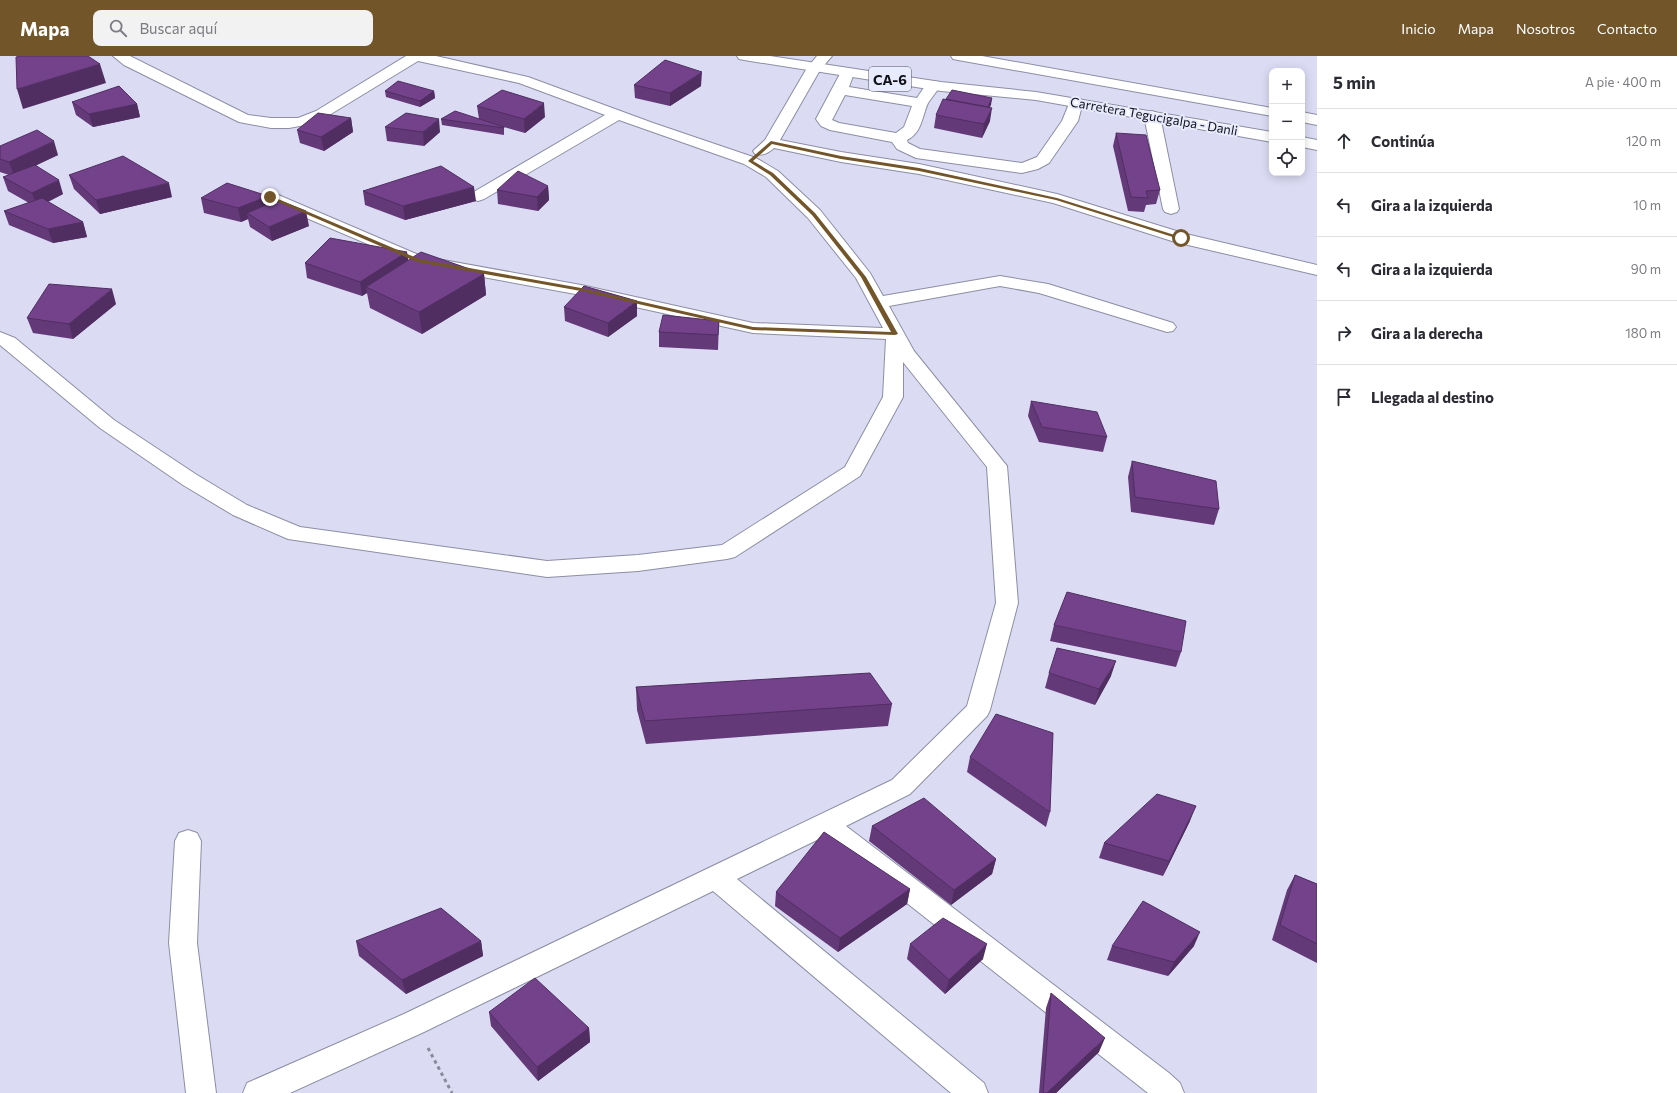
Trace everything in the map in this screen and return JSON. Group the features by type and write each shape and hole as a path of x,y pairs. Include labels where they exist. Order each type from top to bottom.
{"main road":[{"path":"120,56 128,62 244,119 271,124 300,122 321,114 416,56 523,80 617,115 750,161 772,174 814,214 864,277 906,353 997,466 1007,603 978,710 901,787 826,825 715,877 414,1023 258,1093"},
{"name":"Carretera Tegucigalpa - Danli","path":"744,56 847,73 1008,95 1036,96 1076,102 1269,136"},
{"path":"750,161 771,143 814,68 826,56"},
{"name":"Carretera Tegucigalpa - Danli","path":"826,56 1009,88 1036,96"},
{"path":"958,56 1010,60 1269,111"},
{"path":"847,73 840,90 824,119 826,123 835,127 898,138 911,130 921,103 934,85"},
{"path":"840,90 921,103"},
{"path":"898,138 902,146 916,153 1022,168 1032,166 1043,160 1048,154 1070,121 1076,102"},
{"path":"478,196 617,115"},
{"path":"1152,116 1171,209"},
{"path":"1305,118 1317,120"},
{"path":"771,143 841,157 919,169 1057,199 1181,238 1317,270"},
{"path":"1305,143 1317,145"},
{"path":"270,197 417,260 581,290 753,328 895,334"},
{"path":"878,302 1000,281 1042,288 1167,327"},
{"path":"0,338 8,342 107,424 190,480 240,510 296,534 547,569 638,563 727,552 853,471 892,397 895,334"},
{"path":"826,825 1169,1093"},
{"path":"188,841 183,943 201,1093"},
{"path":"715,877 973,1093"}],"path":[{"path":"414,1023 452,1093"}],"building":[{"path":"88,56 100,64 17,89 16,57"},
{"path":"665,60 702,72 670,93 634,85"},
{"path":"398,81 434,91 420,101 385,91"},
{"path":"119,86 137,104 89,114 72,102"},
{"path":"502,90 544,103 524,119 477,106"},
{"path":"952,90 992,98 988,107 946,99"},
{"path":"943,99 992,108 984,124 936,115"},
{"path":"455,111 504,127 504,128 441,119"},
{"path":"318,113 351,118 321,137 297,130"},
{"path":"406,113 439,119 423,132 385,127"},
{"path":"37,130 54,141 9,162 0,159 0,146"},
{"path":"1116,133 1146,135 1160,190 1146,191 1148,198 1131,197"},
{"path":"123,156 169,183 96,200 69,175"},
{"path":"35,165 59,180 32,193 3,177"},
{"path":"441,166 474,187 403,206 363,191"},
{"path":"518,171 548,186 537,197 497,190"},
{"path":"227,183 268,196 238,208 201,198"},
{"path":"42,198 83,222 48,229 4,211"},
{"path":"278,200 306,211 269,227 247,213"},
{"path":"330,238 407,252 360,282 305,263"},
{"path":"421,252 484,274 419,312 366,287"},
{"path":"49,284 112,289 69,324 27,318"},
{"path":"584,286 637,301 608,323 564,307"},
{"path":"663,315 719,321 718,335 659,332"},
{"path":"1031,401 1097,412 1107,437 1042,427"},
{"path":"1132,461 1216,481 1219,509 1135,497"},
{"path":"1067,592 1186,621 1181,652 1054,625"},
{"path":"1057,648 1116,661 1099,689 1049,673"},
{"path":"870,673 892,704 645,721 636,687"},
{"path":"996,714 1053,733 1050,812 970,757"},
{"path":"1157,794 1196,806 1169,861 1104,843"},
{"path":"924,798 996,859 954,890 872,826"},
{"path":"824,832 910,889 840,938 776,892"},
{"path":"1295,875 1317,884 1317,944 1280,925"},
{"path":"1143,901 1200,932 1174,962 1112,946"},
{"path":"441,908 481,941 402,980 356,941"},
{"path":"943,918 987,944 949,980 910,944"},
{"path":"535,978 589,1028 537,1067 489,1012"},
{"path":"1051,993 1105,1038 1047,1093 1043,1093"}],"route":[{"path":"270,197 417,260 581,290 753,328 895,334 864,277 814,214 772,174 750,161 771,143 841,157 919,169 1057,199 1181,238"}]}
